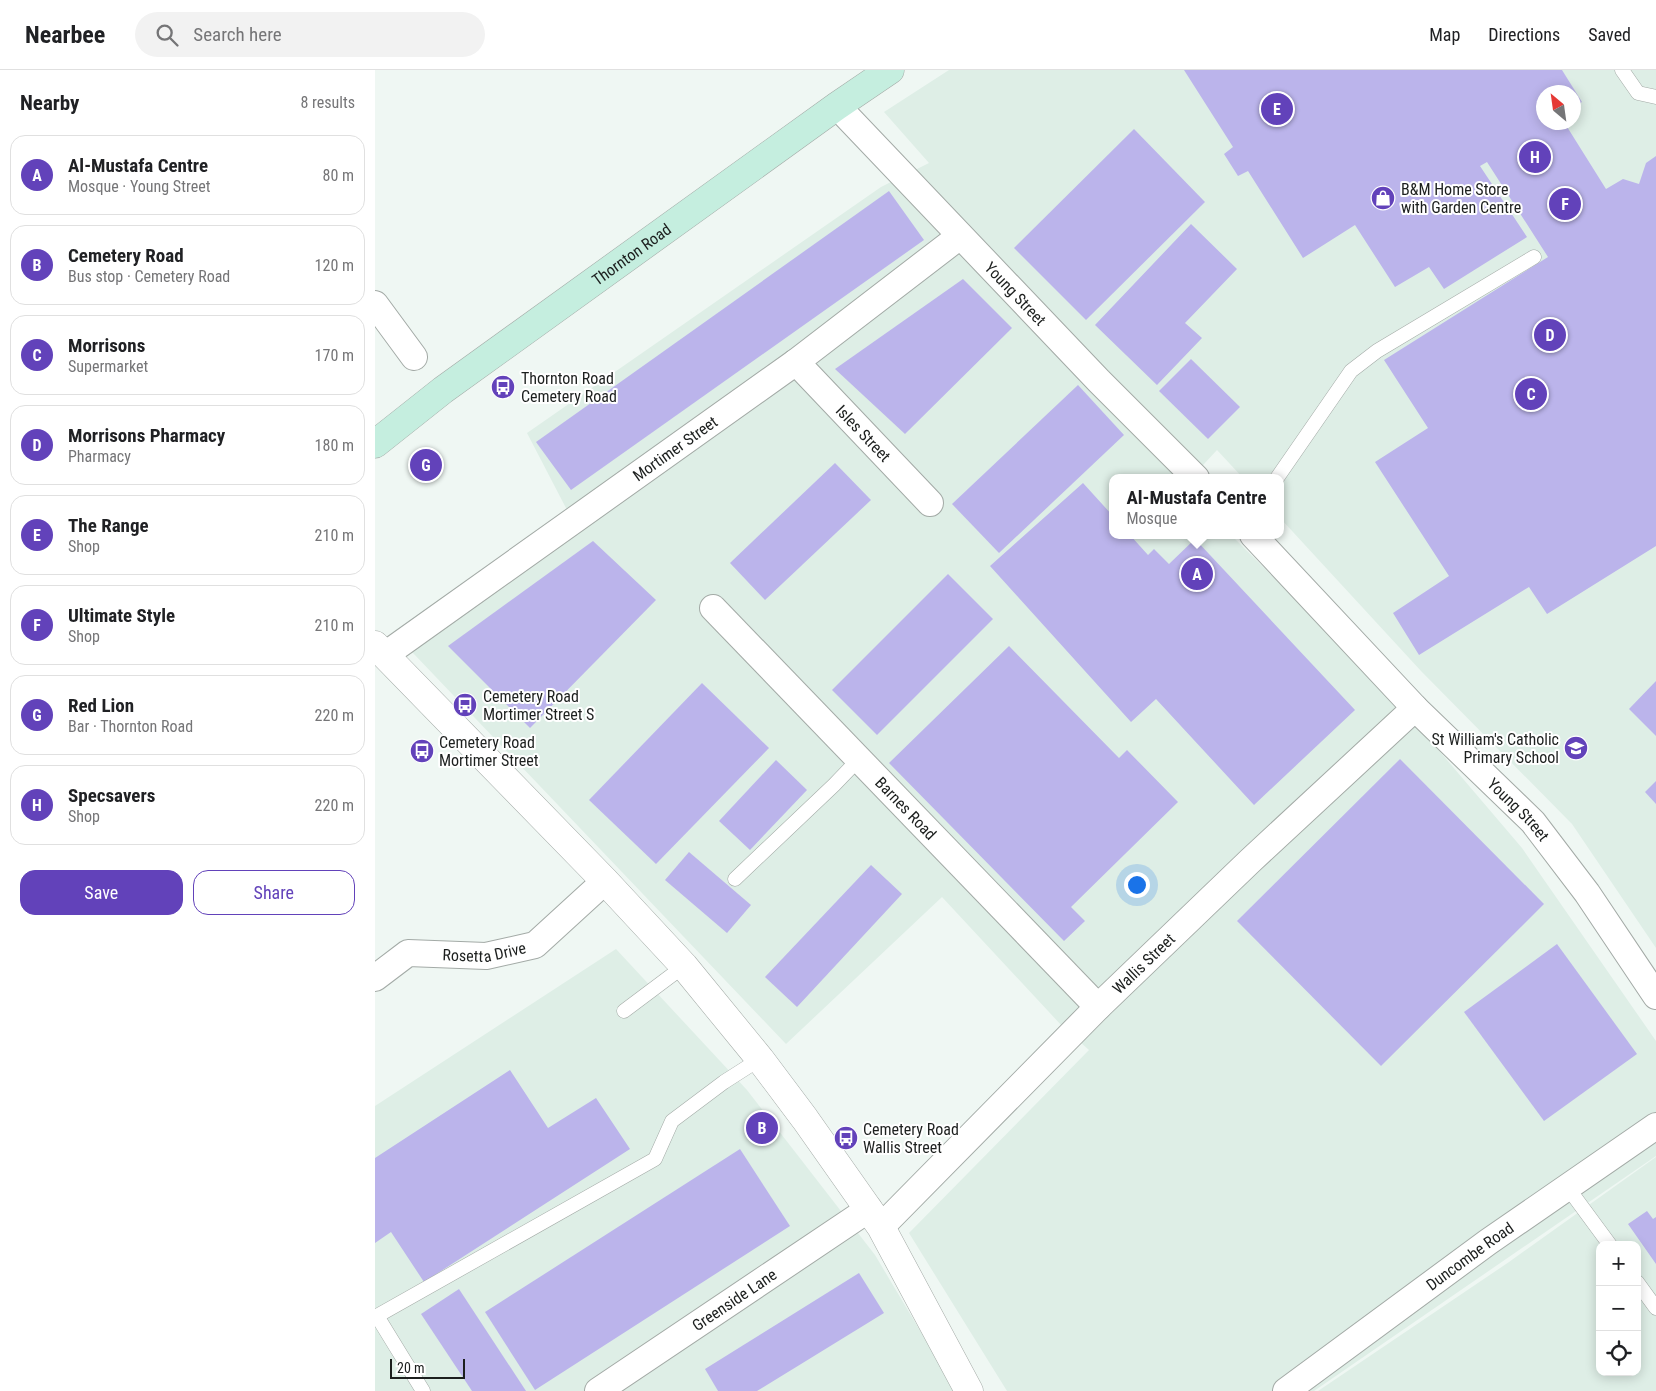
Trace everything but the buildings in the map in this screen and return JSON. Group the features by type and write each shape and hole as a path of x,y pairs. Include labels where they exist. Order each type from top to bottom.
{"main road":[{"name":"Thornton Road","path":"375,444 443,390 837,106 890,70"}],"street":[{"name":"Young Street","path":"837,106 1099,381 1192,474"},
{"name":"Mortimer Street","path":"380,650 795,362 960,236"},
{"path":"375,304 414,357"},
{"name":"Isles Street","path":"795,362 930,502"},
{"name":"Young Street","path":"1257,539 1415,708 1533,822 1587,893 1656,996"},
{"name":"Barnes Road","path":"713,608 1099,1007"},
{"path":"380,650 605,881 684,966 760,1059 875,1218 969,1391"},
{"name":"Wallis Street","path":"875,1218 1099,1007 1257,854 1415,708"},
{"name":"Rosetta Drive","path":"375,978 408,954 486,956 535,945 605,881"},
{"name":"Duncombe Road","path":"1286,1391 1488,1242 1656,1126"},
{"name":"Greenside Lane","path":"598,1391 875,1218"}],"lane":[{"path":"1622,70 1638,93 1656,97"},
{"path":"1280,474 1351,371 1377,351 1535,257"},
{"path":"735,879 859,759"},
{"path":"624,1011 684,966"},
{"path":"423,1391 377,1316 655,1159 672,1121 724,1082 760,1059"},
{"path":"1568,1188 1607,1241"},
{"path":"1640,1286 1656,1308"}],"shaded area":[{"path":"949,70 1656,70 1656,948 1572,824 1421,671 1284,522 1284,474 1239,474 1217,450 1195,474 1109,474 1109,539 1235,539 1389,692 1522,848 1656,1041 1656,1156 1314,1391 1007,1391 909,1233 1089,1050 1062,1026 942,897 786,1044 393,632 567,510 527,433 881,187 929,163 884,112"},
{"path":"616,949 747,1090 875,1255 956,1391 375,1391 375,1106"},
{"path":"1656,1157 1656,1391 1318,1391 1509,1262"}],"place":[{"name":"The Range","path":"1277,109"},
{"name":"Specsavers","path":"1535,157"},
{"name":"B&M Home Store with Garden Centre","path":"1383,198"},
{"name":"Ultimate Style","path":"1565,204"},
{"name":"Morrisons Pharmacy","path":"1550,335"},
{"name":"Thornton Road Cemetery Road","path":"503,387"},
{"name":"Morrisons","path":"1531,394"},
{"name":"Red Lion","path":"426,465"},
{"name":"Al-Mustafa Centre","path":"1197,574"},
{"name":"Cemetery Road Mortimer Street S","path":"465,705"},
{"name":"St William's Catholic Primary School","path":"1576,748"},
{"name":"Cemetery Road Mortimer Street","path":"422,751"},
{"name":"Cemetery Road","path":"762,1128"},
{"name":"Cemetery Road Wallis Street","path":"846,1138"}]}
